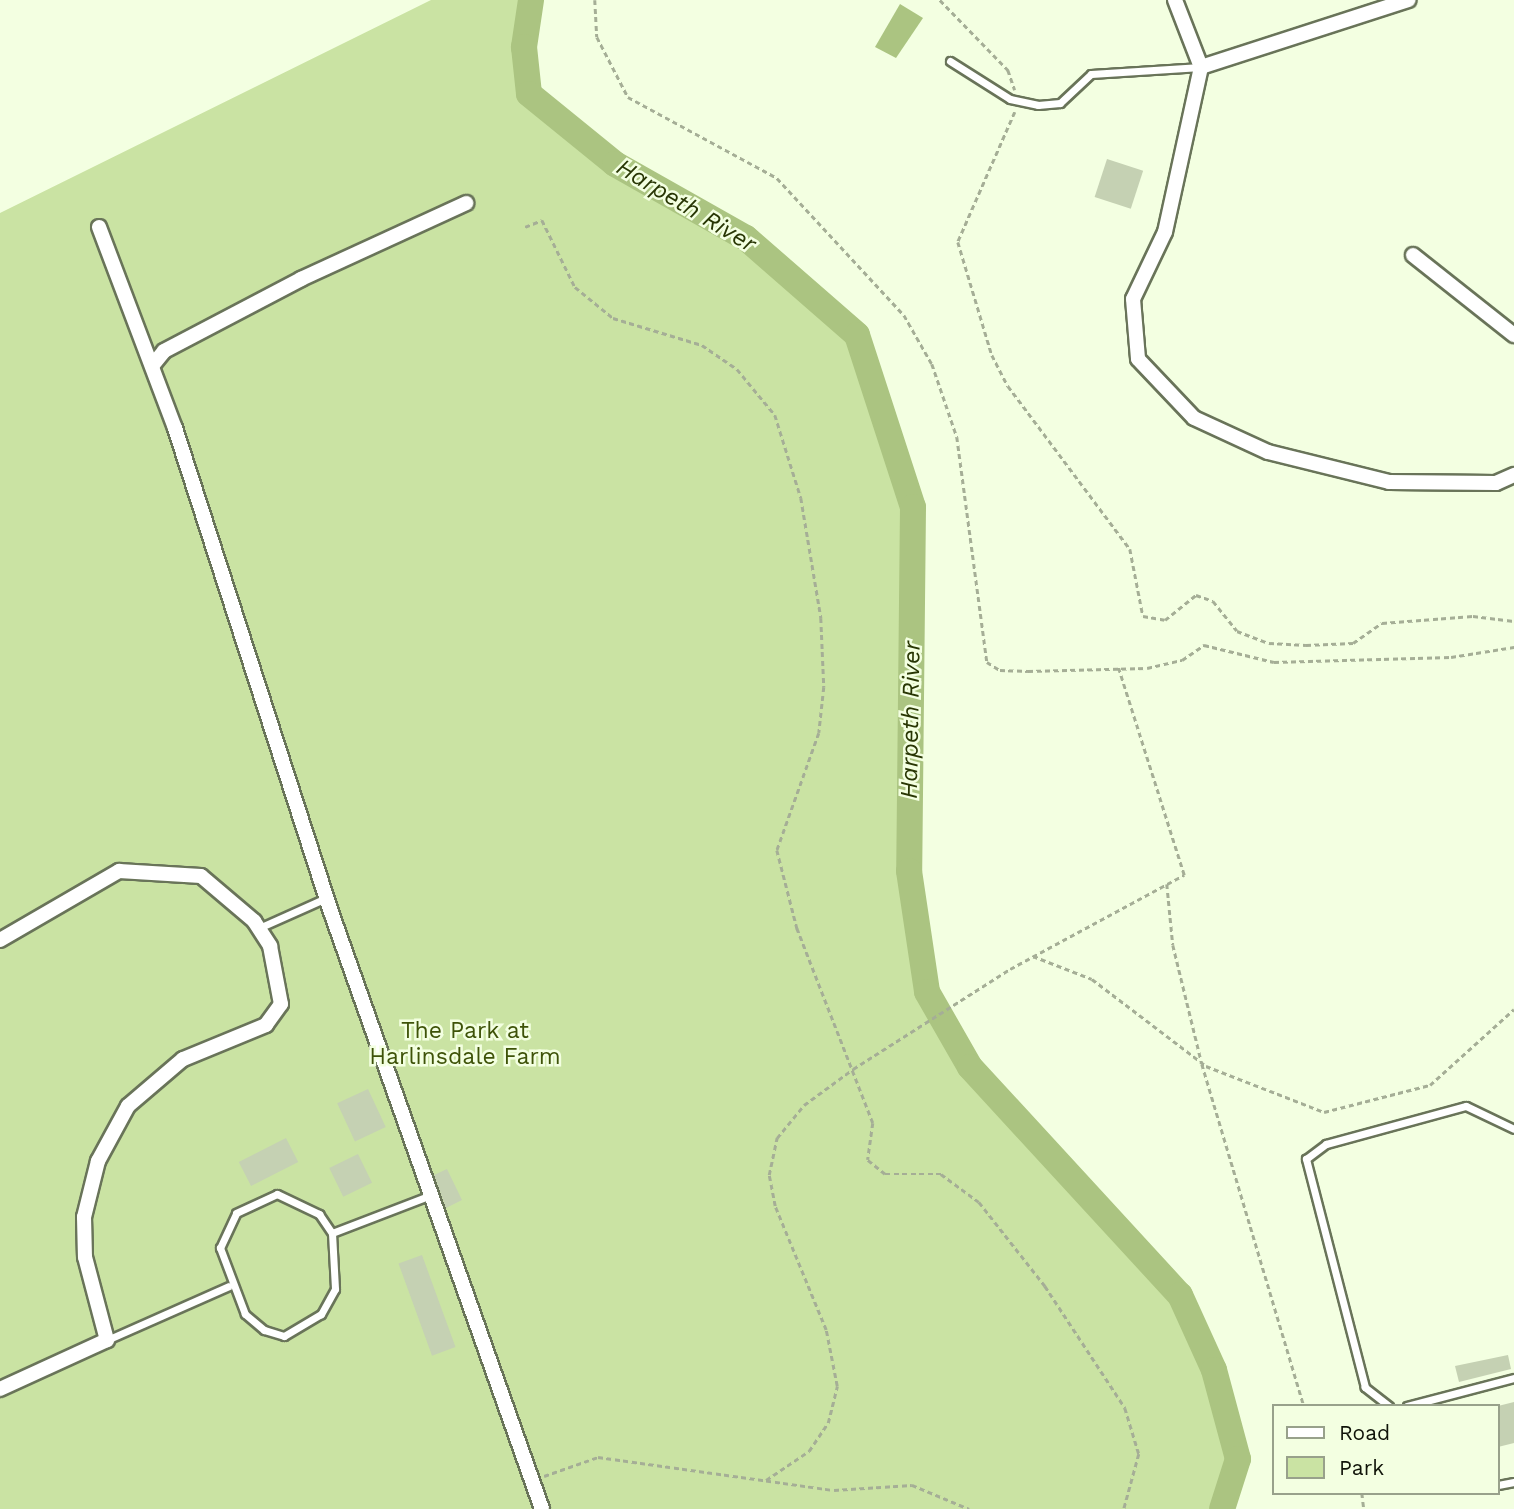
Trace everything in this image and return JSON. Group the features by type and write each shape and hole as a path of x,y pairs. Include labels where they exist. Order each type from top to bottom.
{"street":[{"path":"1175,0 1201,67 1164,232 1133,299 1138,359 1194,418 1268,452 1389,482 1496,482 1514,475"},
{"path":"1201,67 1408,0"},
{"path":"152,366 164,351 466,203"},
{"path":"99,227 152,366 326,898 542,1509"},
{"path":"1413,255 1514,335"},
{"path":"0,940 119,871 152,869 201,876 239,902 259,928 270,946 281,1004 266,1026 183,1059 128,1105 98,1161 84,1217 85,1257 107,1340 0,1389"}],"lane":[{"path":"950,61 1020,102 1060,103 1091,74 1201,67"},
{"path":"259,928 326,898"},
{"path":"1386,1404 1366,1387 1306,1159 1326,1144 1466,1106 1514,1129"},
{"path":"269,1194 319,1214 332,1233 335,1289 321,1314 295,1333 264,1330 245,1314 229,1286 223,1237 236,1213 269,1194"},
{"path":"332,1233 431,1195"},
{"path":"107,1340 229,1286"},
{"path":"1415,1404 1514,1378"},
{"path":"1444,1404 1445,1396"}],"path":[{"path":"595,0 597,37 628,97 777,178 904,315 932,364 957,437 987,662 1000,670 1118,667 1182,660 1204,645 1274,662 1451,657 1514,647"},
{"path":"940,0 1008,70 1020,102 958,242 992,355 1008,386 1130,549 1143,615 1165,620 1196,594 1213,601 1237,631 1269,643 1306,645 1353,643 1382,623 1473,616 1514,621"},
{"path":"525,227 542,220 575,287 613,318 702,345 737,369 775,415 801,498 821,618 824,687 819,733 777,850 797,928 873,1123 868,1160 886,1174 941,1174 979,1202 1045,1286 1125,1408 1139,1454 1124,1509"},
{"path":"766,1480 809,1451 828,1423 836,1386 825,1330 775,1206 771,1154 804,1105 853,1069 1010,969 1184,875 1118,667"},
{"path":"1167,884 1173,945 1202,1064 1303,1404"},
{"path":"1034,956 1092,979 1202,1064 1303,1108 1339,1112 1445,1076 1514,1009"},
{"path":"533,1482 573,1461 598,1457 834,1490 912,1485 968,1509"}],"green space":[{"name":"The Park at Harlinsdale Farm","path":"431,0 531,0 524,47 530,94 615,164 746,238 857,335 913,507 909,871 927,992 970,1067 1180,1295 1214,1370 1238,1459 1222,1509 0,1509 0,213"}],"shaded area":[{"path":"900,4 923,18 896,58 875,47"}],"building":[{"path":"1107,159 1143,171 1131,209 1095,197"},
{"path":"368,1089 386,1127 355,1141 337,1103"},
{"path":"286,1138 298,1162 251,1186 239,1162"},
{"path":"358,1154 372,1183 343,1197 329,1168"},
{"path":"447,1169 462,1200 446,1208 434,1175"},
{"path":"422,1255 456,1347 432,1356 399,1264"},
{"path":"1508,1355 1511,1369 1459,1382 1455,1366"},
{"path":"1514,1402 1514,1443 1500,1446 1500,1406"}],"waterway":[{"name":"Harpeth River","path":"531,0 524,47 529,94 615,164 746,238 857,335 913,507 909,871 927,992 970,1067 1180,1295 1214,1370 1238,1459 1222,1509"}]}
